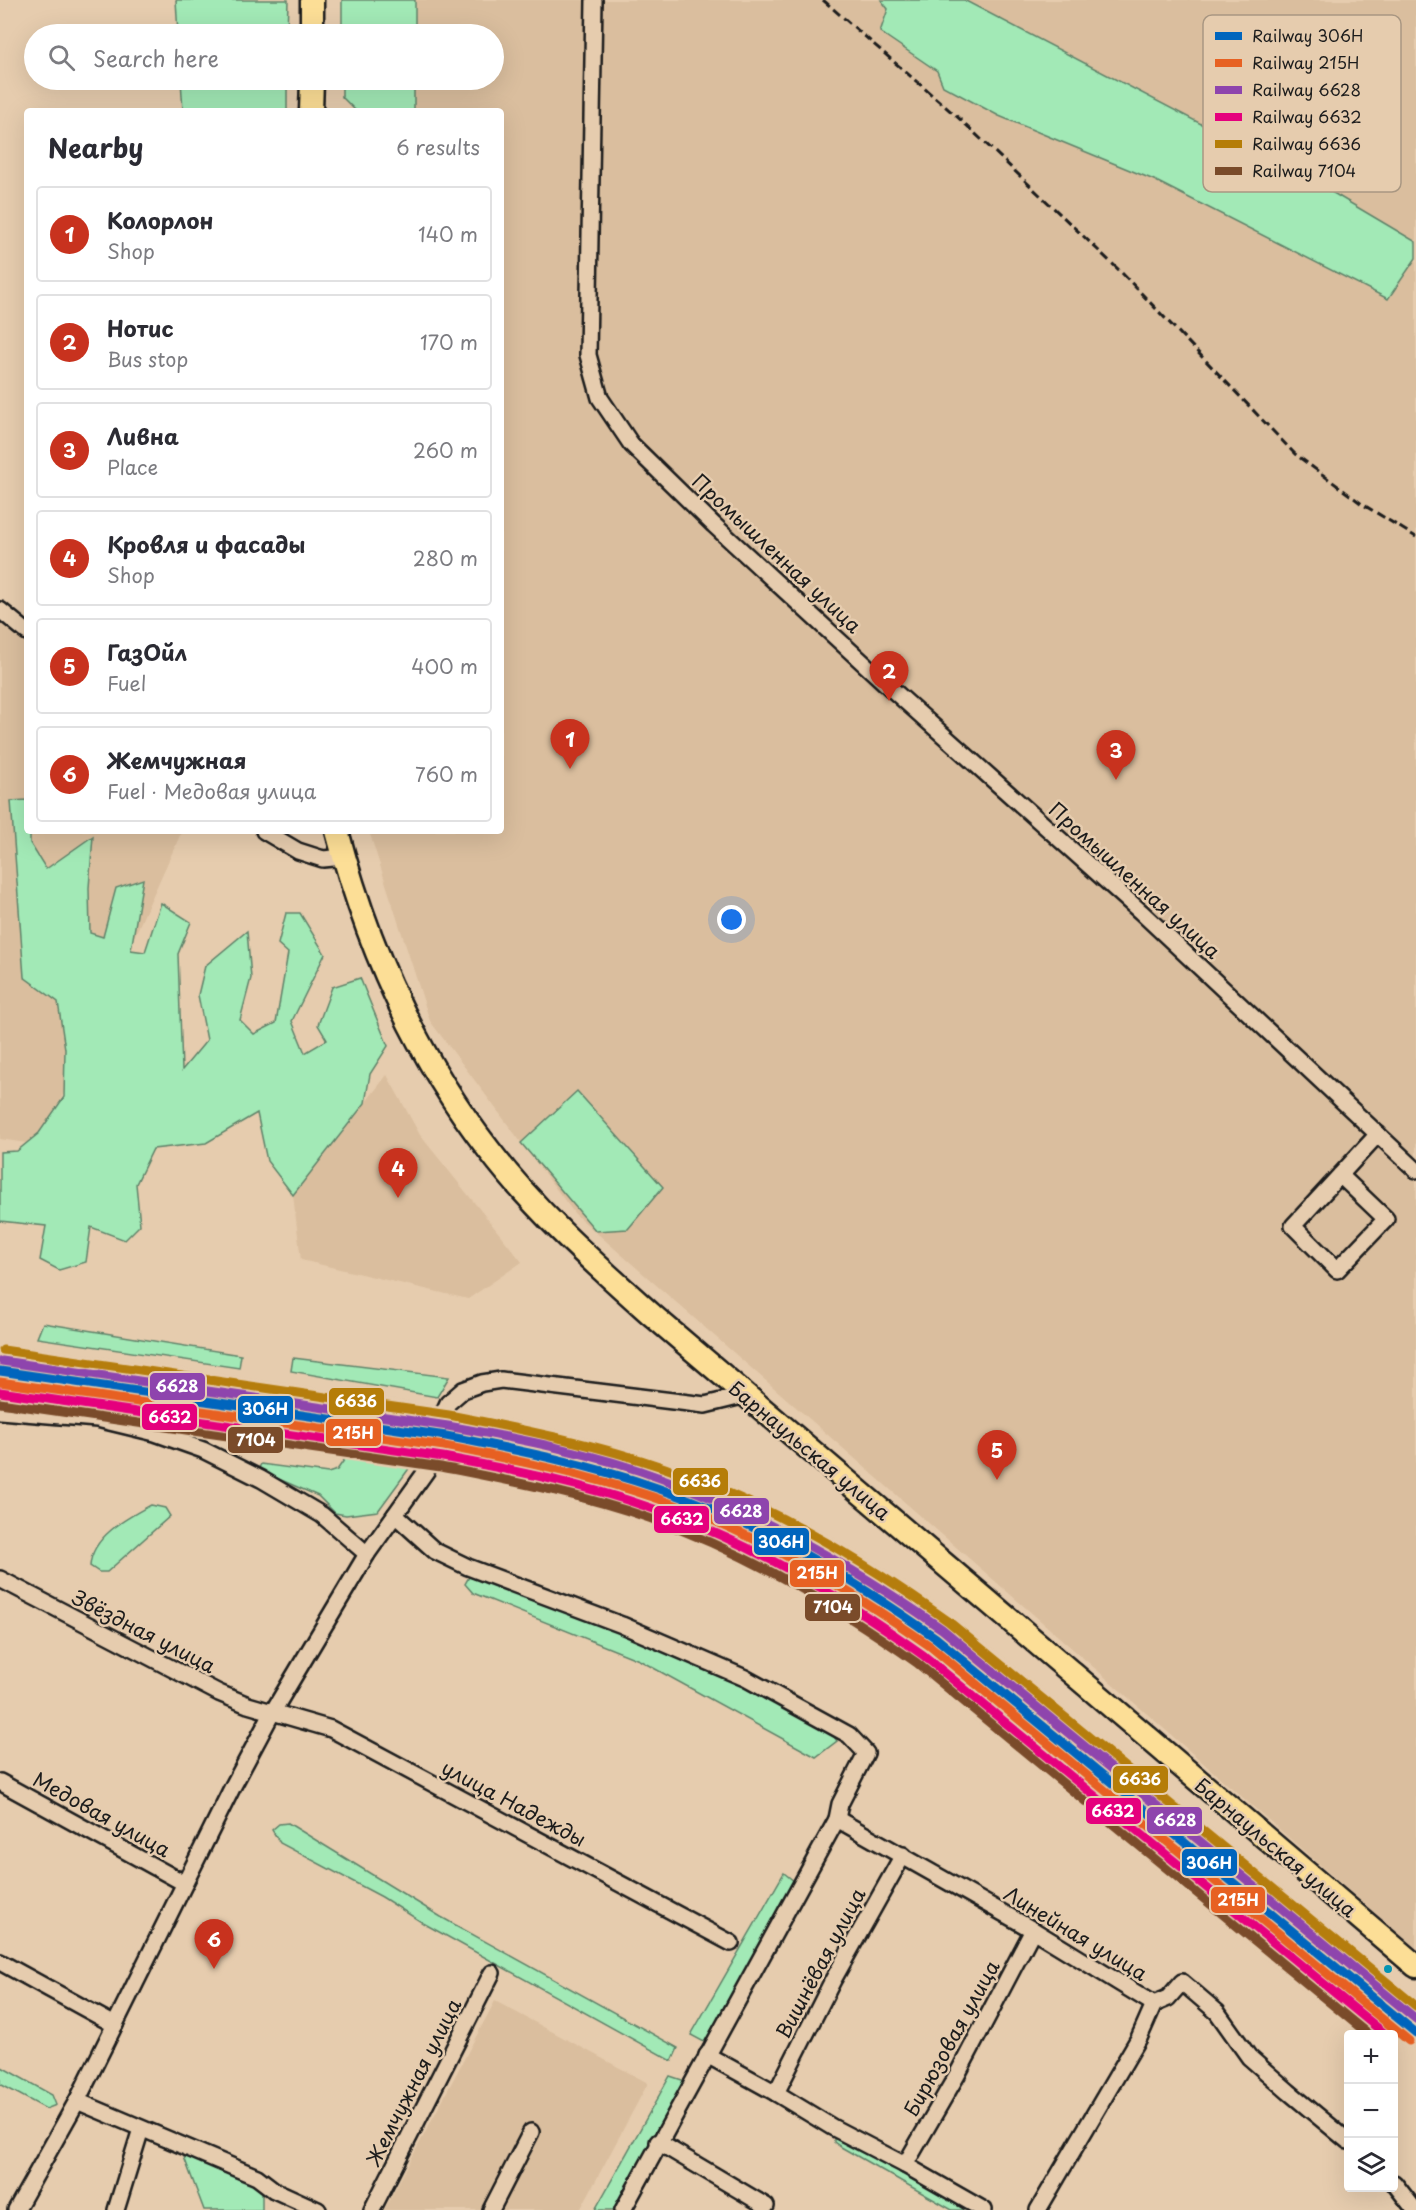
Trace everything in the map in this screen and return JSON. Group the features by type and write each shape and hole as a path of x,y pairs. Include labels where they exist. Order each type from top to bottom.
{"highway":[{"path":"312,0 312,24"},
{"path":"311,108 312,90"},
{"name":"Барнаульская улица","path":"338,834 370,935 401,1006 446,1087 488,1150 556,1227 644,1308 1416,1966"}],"street":[{"name":"Промышленная улица","path":"594,0 588,355 600,398 624,435 714,525 890,688 1141,912 1416,1170"},
{"path":"0,610 24,630"},
{"path":"269,834 298,851 322,859 344,857"},
{"path":"1340,1175 1386,1219 1337,1270 1293,1226 1340,1175 1378,1134"},
{"path":"16,2210 77,2101 184,1883 272,1713 367,1554 428,1470 442,1416 448,1402 463,1390 482,1383 501,1380 705,1405 746,1395"},
{"path":"0,1411 97,1419 155,1433 204,1450 261,1479 322,1515 367,1554"},
{"path":"395,1515 435,1551 468,1567 622,1624 745,1678 849,1734 866,1753 840,1804 837,1819 658,2142 623,2210"},
{"name":"Звёздная улица","path":"0,1579 219,1693 272,1713"},
{"name":"улица Надежды","path":"272,1713 331,1729 731,1943"},
{"name":"Медовая улица","path":"0,1782 184,1883"},
{"name":"Линейная улица","path":"837,1819 1034,1930 1154,2004 1168,1998 1182,1982 1217,2012 1249,2057 1344,2138"},
{"name":"Вишнёвая улица","path":"776,2092 833,1980 903,1855"},
{"name":"Бирюзовая улица","path":"905,2164 957,2075 1034,1930"},
{"path":"0,1962 115,2025"},
{"name":"Жемчужная улица","path":"372,2210 492,1972"},
{"path":"1038,2210 1139,2038 1154,2004"},
{"path":"707,2055 984,2210"},
{"path":"77,2101 257,2176 274,2190 318,2210"},
{"path":"116,2210 141,2129"},
{"path":"490,2210 531,2132"},
{"path":"658,2142 766,2206"},
{"path":"1398,2188 1415,2210"}],"shaded area":[{"path":"355,0 1416,0 1416,1949 575,1214 430,1021 370,834 504,834 504,108 354,108 354,90 504,90 504,24 355,24"},
{"path":"0,617 24,638 24,834 181,834 40,1145 0,1139"},
{"path":"387,1075 420,1135 522,1262 468,1299 301,1260 293,1195"},
{"path":"495,2001 648,2083 580,2210 384,2210"}],"green space":[{"path":"176,0 288,0 287,24 177,24"},
{"path":"342,0 415,0 415,24 342,24"},
{"path":"881,0 964,0 1203,125 1203,192 1331,192 1416,242 1416,258 1388,299 1154,180 999,116 943,86 937,71 880,32 888,9"},
{"path":"182,90 287,90 287,108 183,108"},
{"path":"342,90 414,90 414,108 353,108 342,97"},
{"path":"24,800 24,834 30,834 30,843 46,869 93,836 89,888 90,933 103,937 116,888 143,879 131,950 145,952 161,903 191,922 178,954 182,1070 207,1040 198,995 205,966 247,931 251,978 240,1020 254,1034 276,1023 288,953 278,944 286,913 300,913 325,954 292,1021 305,1053 327,1040 318,1025 332,987 360,978 388,1046 370,1074 365,1103 293,1195 267,1161 257,1113 206,1143 153,1149 136,1184 140,1225 125,1240 91,1227 86,1262 59,1270 40,1260 46,1226 0,1221 0,1152 17,1151 39,1133 64,1097 65,1049 58,1002 24,977 11,801"},
{"path":"577,1091 663,1187 628,1229 596,1231 521,1143"},
{"path":"43,1323 241,1355 239,1368 37,1338"},
{"path":"293,1358 449,1377 437,1397 291,1371"},
{"path":"372,1443 414,1449 416,1459 378,1511 346,1515 335,1513 318,1496 258,1470 261,1464 328,1473 337,1470 354,1446"},
{"path":"151,1505 165,1508 170,1516 107,1572 99,1572 90,1566 97,1546 112,1529"},
{"path":"469,1577 629,1628 828,1728 837,1741 816,1757 639,1660 473,1593 465,1584"},
{"path":"288,1823 441,1917 678,2048 672,2061 423,1923 382,1897 280,1843 272,1830 279,1824"},
{"path":"784,1873 795,1882 706,2043 691,2035"},
{"path":"0,2066 52,2095 56,2105 46,2109 0,2084"},
{"path":"670,2076 688,2082 616,2210 595,2210"},
{"path":"836,2137 972,2210 952,2210 841,2147 834,2142"},
{"path":"184,2151 262,2186 262,2210 204,2210 184,2157"}],"railway":[{"path":"823,0 962,121 1119,270 1295,454 1362,504 1416,537"}],"rail line":[{"name":"6636","path":"3,1350 476,1420 639,1459 740,1498 847,1554 948,1621 1416,2006"},
{"name":"6628","path":"2,1361 448,1426 502,1436 584,1454 637,1470 737,1509 842,1564 942,1629 1416,2019"},
{"name":"306Н","path":"0,1371 473,1441 605,1472 657,1488 731,1517 837,1573 936,1638 1416,2033"},
{"name":"215Н","path":"0,1382 471,1451 602,1481 653,1497 726,1526 831,1581 930,1646 1409,2041"},
{"name":"6632","path":"0,1392 443,1457 495,1467 548,1478 625,1499 723,1536 826,1591 923,1655 1380,2030"},
{"name":"7104","path":"0,1403 467,1472 598,1502 649,1518 720,1547 821,1600 917,1663 1363,2030"}],"place":[{"name":"Нотис","path":"889,701"},
{"name":"Колорлон","path":"570,769"},
{"name":"Ливна","path":"1116,780"},
{"name":"Кровля и фасады","path":"398,1198"},
{"name":"ГазОйл","path":"997,1480"},
{"name":"Жемчужная","path":"214,1969"}]}
